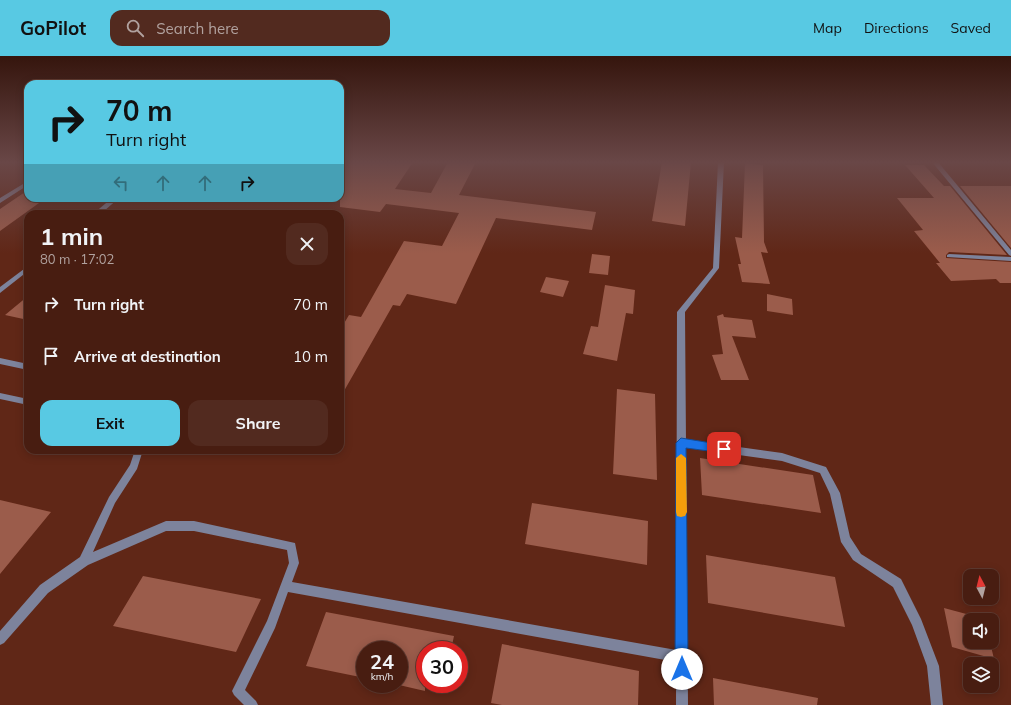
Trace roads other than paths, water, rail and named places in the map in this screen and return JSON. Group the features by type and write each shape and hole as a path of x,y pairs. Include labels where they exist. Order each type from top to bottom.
{"street":[{"path":"0,201 14,192"},
{"path":"682,705 680,312 716,268 720,192"},
{"path":"960,192 1011,254"},
{"path":"102,210 111,202"},
{"path":"949,256 1011,259"},
{"path":"0,291 24,271"},
{"path":"0,362 24,365"},
{"path":"0,396 24,401"},
{"path":"681,443 782,457 823,470 835,492 845,539 857,557 897,583 917,623 934,666 937,705"},
{"path":"84,561 112,500 134,466 138,454"},
{"path":"0,639 44,589 84,561 166,526 194,526 291,546 294,563 271,624 238,691 252,705"},
{"path":"285,586 682,657"}]}
